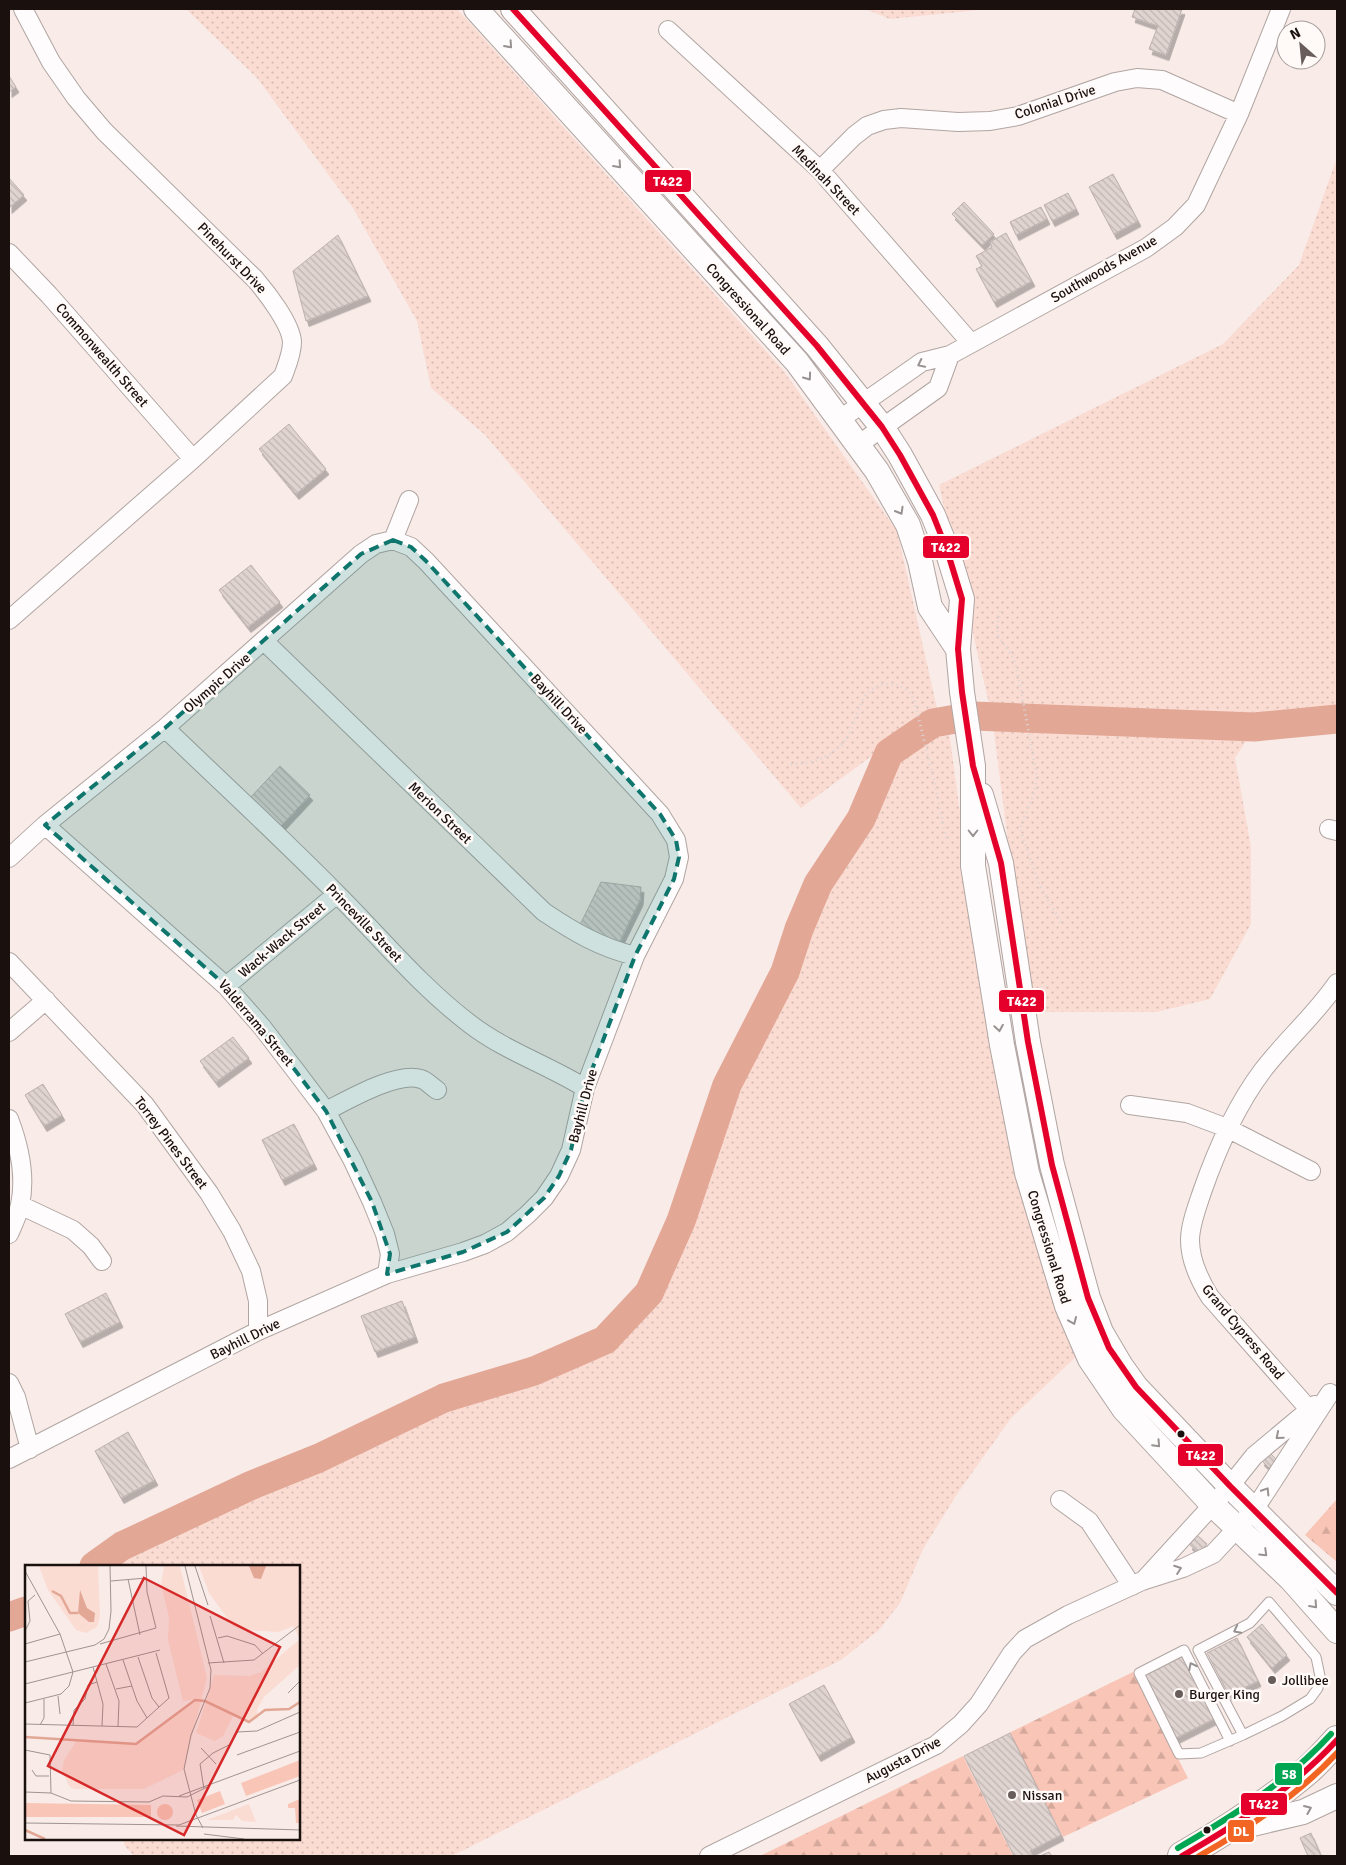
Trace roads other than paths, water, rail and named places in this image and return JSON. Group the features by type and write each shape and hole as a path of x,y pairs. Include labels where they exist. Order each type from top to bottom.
{"highway":[{"path":"1182,1856 1227,1830 1308,1769 1337,1740"}],"main road":[{"name":"Congressional Road","path":"513,9 818,346 882,427 900,455 933,515 947,550 962,599 958,649 962,692 973,764 1001,863 1028,1042 1052,1165 1088,1298 1110,1348 1136,1387 1230,1486 1337,1593"},
{"name":"Congressional Road","path":"481,10 797,362 877,471 908,525 920,561 930,607 958,649"},
{"name":"Congressional Road","path":"973,764 973,866 1002,1045 1027,1173 1067,1306 1090,1358 1124,1409 1212,1504 1291,1579 1337,1631"},
{"path":"1227,1830 1303,1812 1337,1796"}],"street":[{"name":"Pinehurst Drive","path":"9,620 193,459 283,376 290,358 292,340 273,301 255,279 104,131 76,98 51,62 23,9"},
{"name":"Southwoods Avenue","path":"839,420 862,402 922,362 950,354 971,343 1146,248 1175,227 1196,205 1240,114 1281,9"},
{"name":"Medinah Street","path":"668,30 820,170 971,343"},
{"name":"Colonial Drive","path":"820,170 854,136 867,126 884,120 901,118 958,122 990,121 1018,116 1115,82 1137,78 1162,80 1240,114"},
{"name":"Commonwealth Street","path":"9,254 49,295 193,459"},
{"path":"858,445 938,388 950,354"},
{"path":"392,540 409,500"},
{"name":"Olympic Drive","path":"9,858 45,825 164,728 361,554 376,544 392,540"},
{"name":"Bayhill Drive","path":"9,1459 258,1331 387,1274 463,1252 485,1244 507,1232 528,1215 544,1198 559,1176 571,1150 585,1088 634,956 674,879 679,857 676,840 660,814 426,561 410,547 392,540"},
{"name":"Merion Street","path":"264,641 544,912 574,933 609,949 634,956"},
{"name":"Princeville Street","path":"164,728 337,894 436,996 470,1024 502,1045 562,1074 585,1088"},
{"name":"Valderrama Street","path":"45,825 226,986 262,1027 326,1110 354,1161 385,1234 390,1254 387,1274"},
{"name":"Wack-Wack Street","path":"226,986 337,894"},
{"name":"Torrey Pines Street","path":"9,962 145,1105 209,1193 232,1231 251,1271 258,1301 258,1331"},
{"name":"Grand Cypress Road","path":"1312,1413 1210,1297 1200,1281 1194,1263 1190,1240 1196,1210 1227,1128 1242,1100 1263,1070 1337,984"},
{"path":"9,1032 46,1000"},
{"path":"326,1110 381,1084 405,1078 421,1079 436,1090"},
{"path":"1130,1105 1187,1113 1227,1128 1311,1172"},
{"path":"9,1120 21,1162 22,1183 20,1205 9,1234"},
{"path":"20,1205 73,1230 91,1246 102,1262"},
{"path":"9,1383 16,1397 30,1449"},
{"name":"Augusta Drive","path":"1137,1583 1230,1486 1254,1456 1312,1413 1334,1389"},
{"name":"Augusta Drive","path":"709,1856 936,1745 961,1724 979,1704 1012,1653 1025,1639 1050,1624 1137,1583 1182,1568 1213,1554 1254,1510 1312,1413"},
{"path":"1060,1500 1089,1521 1137,1583"}],"lane":[{"path":"1230,1741 1184,1650 1139,1673 1179,1754 1202,1753 1230,1741 1243,1735 1282,1716 1310,1699 1318,1688 1320,1676 1316,1658 1269,1602 1250,1623 1198,1650 1243,1735"}],"waterway":[{"path":"95,1565 122,1546 252,1485 319,1458 444,1398 534,1371 605,1340 649,1293 681,1221 727,1085 785,972 799,929 818,884 861,819 889,753 933,723 973,716 1254,727 1337,719"},
{"path":"9,1617 25,1611"}],"place":[{"name":"Jollibee","path":"1272,1680"},
{"name":"Burger King","path":"1179,1694"},
{"name":"Nissan","path":"1012,1795"}]}
